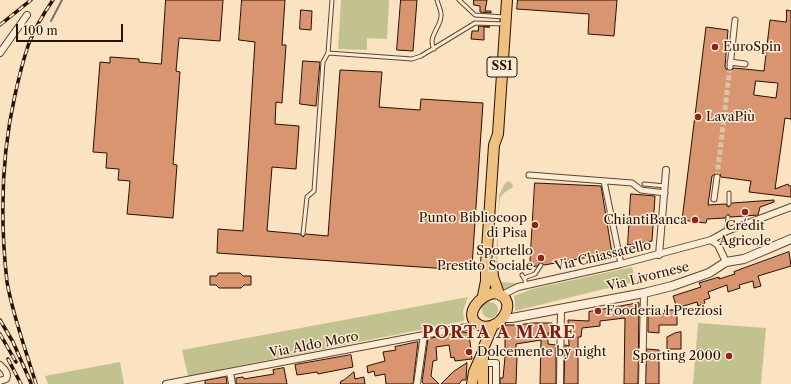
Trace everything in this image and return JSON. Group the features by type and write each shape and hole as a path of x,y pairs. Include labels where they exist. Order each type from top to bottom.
{"main road":[{"name":"SS1","path":"498,134 507,0"},
{"path":"498,134 499,161 492,271 500,295"},
{"path":"484,296 494,148 498,134"},
{"path":"477,324 483,326 493,325 500,322 504,318 507,310 507,303 505,299 500,295 490,293 477,302 473,311 483,355 483,384"},
{"path":"472,384 474,372 483,355 493,325"}],"street":[{"path":"0,52 27,15"},
{"path":"735,20 730,64 745,64"},
{"path":"659,255 666,170"},
{"path":"530,175 632,183 641,190 665,190"},
{"path":"714,199 717,177"},
{"path":"604,181 621,264"},
{"name":"Via Chiassatello","path":"500,295 518,287 659,255 711,240 727,231 791,207"},
{"name":"Via Livornese","path":"504,318 644,293 692,279 708,273 726,262 744,259 791,239"},
{"path":"711,240 718,245 726,262"},
{"path":"642,384 644,293"},
{"path":"560,384 561,309"},
{"name":"Via Aldo Moro","path":"166,384 466,327"},
{"path":"417,384 424,335"},
{"path":"483,355 496,363 496,384"},
{"path":"0,366 5,370 7,376 6,379 0,382"},
{"path":"230,372 232,384"}],"lane":[{"path":"304,234 307,197 314,191 323,62 328,53 332,0"},
{"path":"434,49 432,46 432,39 442,15 437,0"},
{"path":"459,0 475,15 506,21"},
{"path":"328,53 412,59 434,49 475,23 506,21"},
{"path":"644,184 665,190"},
{"path":"729,193 729,204"},
{"path":"727,231 728,217"},
{"path":"526,285 523,276 535,274 541,265"}],"green space":[{"path":"341,0 389,0 387,39 367,38 367,50 338,49"},
{"path":"509,181 513,187 504,193 500,198 498,217 499,195 505,183"},
{"path":"497,239 497,270 499,282 518,283 508,289 502,289 498,284 496,276 495,266"},
{"path":"632,267 636,282 515,311 514,296 532,289"},
{"path":"468,297 463,311 464,321 188,376 182,350"},
{"path":"490,302 496,304 498,310 496,316 490,318 484,316 482,310 484,304"},
{"name":"Sporting 2000","path":"698,323 766,328 761,384 693,384"},
{"path":"120,362 124,384 48,384 45,376"}],"building":[{"path":"166,0 223,0 220,41 179,38 176,71 180,72 173,164 177,165 173,218 127,214 130,181 118,180 119,169 106,168 107,153 93,152 100,62 110,63 110,57 139,59 139,62 161,64"},
{"path":"242,0 285,0 282,45 286,45 282,103 276,102 275,124 299,126 296,169 272,167 267,231 300,234 303,237 306,234 328,236 340,70 382,72 379,107 420,110 421,99 483,103 472,266 463,265 463,270 217,253 218,229 243,231 255,42 239,40"},
{"path":"401,0 417,0 413,51 397,50"},
{"path":"474,0 487,0 485,11 491,11 491,13 480,12 480,6 474,5"},
{"path":"518,0 617,0 614,36 588,34 589,14 517,9"},
{"path":"301,10 312,11 311,30 300,29"},
{"path":"787,10 791,11 791,119 785,118 775,189 788,184 791,186 791,197 749,192 751,181 721,177 720,174 716,173 712,176 708,205 726,204 729,207 732,203 774,200 774,202 760,207 758,215 731,217 728,214 725,218 707,219 706,223 682,220 706,27 728,30 725,67 727,70 731,71 734,68 764,71 770,20 786,22","holes":["756,81 778,83 776,98 754,95"]},
{"path":"479,26 490,27 484,27 484,40 471,39 472,31 478,31"},
{"path":"303,61 320,62 316,106 300,104"},
{"path":"535,183 601,186 612,253 544,265 541,262 537,266 530,267"},
{"path":"631,194 655,196 652,241 628,245"},
{"path":"789,252 791,266 758,276 761,286 754,288 753,281 739,285 740,288 728,292 727,285 708,292 710,298 704,300 705,303 698,306 697,302 677,308 673,296 701,287 699,283 735,274 734,272"},
{"path":"219,273 240,273 243,276 251,276 251,285 244,285 241,288 219,288 216,285 210,285 210,276 216,276"},
{"path":"639,303 638,384 624,384 625,318 600,321 600,326 582,328 581,337 578,337 578,384 564,384 565,345 569,346 568,320 589,321 589,312"},
{"path":"665,310 677,310 677,325 659,325 659,333 648,332 648,313 665,314"},
{"path":"552,323 552,333 548,333 548,344 556,345 556,384 540,384 541,340 516,344 516,384 500,384 500,378 503,378 505,357 505,325"},
{"path":"463,332 469,333 472,359 455,361 454,357 451,358 449,345 436,347 437,360 433,361 431,376 439,384 424,384 422,382 428,339"},
{"path":"681,332 681,349 667,349 667,337"},
{"path":"418,342 413,384 386,384 385,374 375,376 374,371 368,373 367,366 385,361 383,352 396,350 395,347"},
{"path":"647,349 659,350 659,384 646,384"},
{"path":"351,355 353,367 318,374 317,372 297,375 295,365"},
{"path":"467,363 466,380 462,380 459,384 441,384 453,372"},
{"path":"284,368 287,384 236,384 236,378 243,377 244,379 274,374 273,370"},
{"path":"354,372 355,379 364,377 365,384 340,384 341,381"},
{"path":"226,377 227,384 205,384 205,381"}],"waterway":[{"path":"51,21 62,0"}],"tunnel":[{"path":"717,177 730,67"}],"railway":[{"path":"0,25 31,0"},
{"path":"36,384 16,321 7,282 3,235 4,165 10,118 21,69 31,37 53,0"},
{"path":"0,320 13,342 31,383"},
{"path":"0,334 16,362"},
{"path":"8,359 21,384"}],"place":[{"name":"EuroSpin","path":"715,47"},
{"name":"LavaPiù","path":"698,117"},
{"name":"Crédit Agricole","path":"745,212"},
{"name":"ChiantiBanca","path":"695,220"},
{"name":"Punto Bibliocoop di Pisa","path":"535,225"},
{"name":"Sportello Prestito Sociale","path":"541,258"},
{"name":"Fooderia I Preziosi","path":"598,311"},
{"name":"Dolcemente by night","path":"469,352"},
{"name":"Sporting 2000","path":"729,356"}],"district":[{"name":"PORTA A MARE","path":"499,333"}]}
